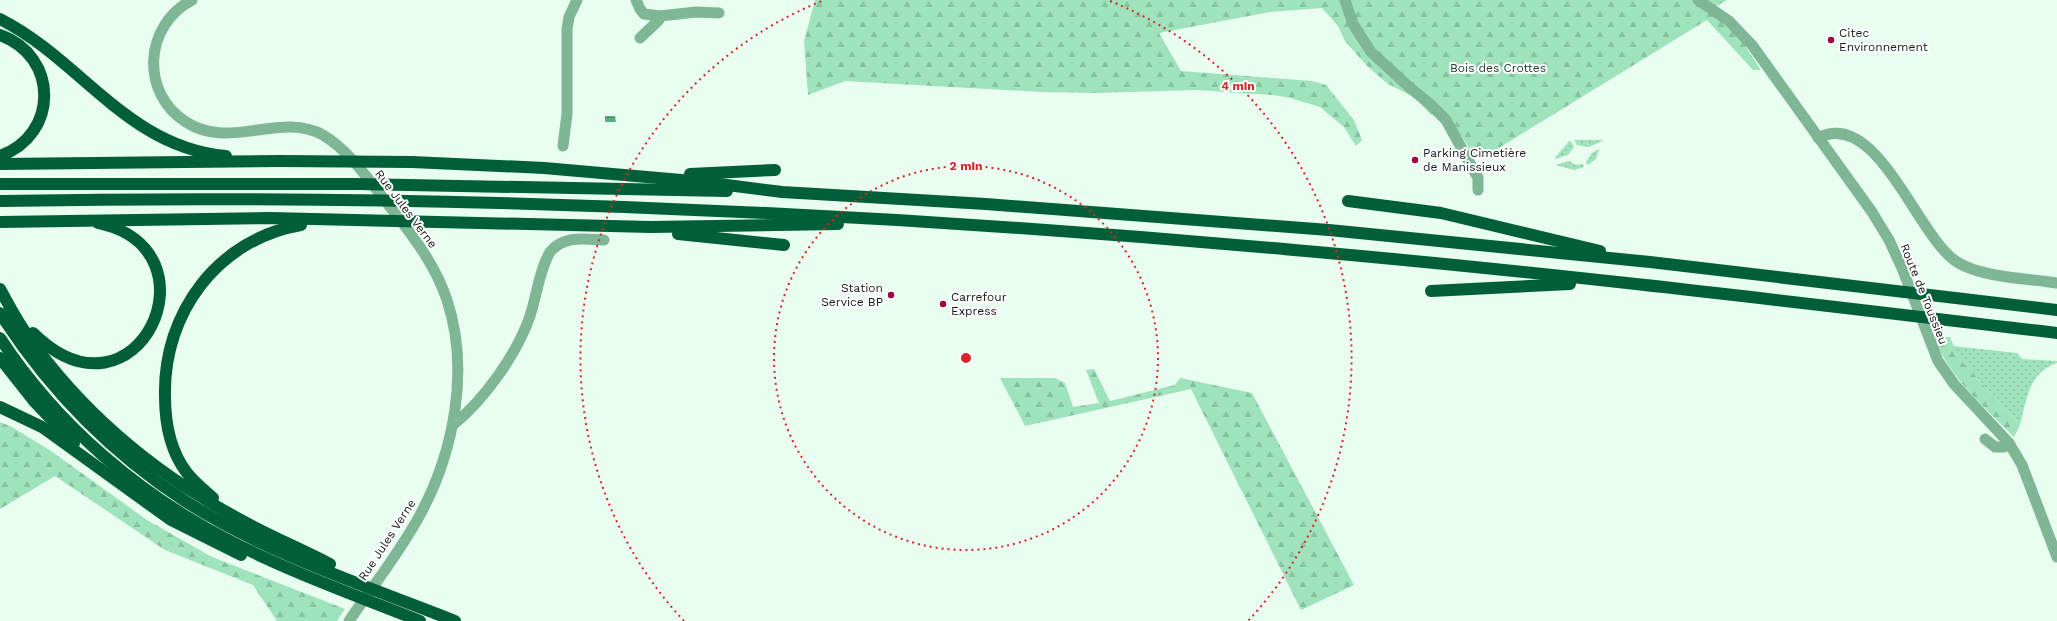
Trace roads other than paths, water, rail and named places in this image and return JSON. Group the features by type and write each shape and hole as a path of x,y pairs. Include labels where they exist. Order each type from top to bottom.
{"highway":[{"path":"0,19 45,48 112,106 152,132 180,144 207,153 279,161"},
{"path":"0,35 13,41 30,55 42,78 45,96 42,115 34,131 22,144 0,156"},
{"path":"0,164 279,161 481,164 643,176 782,192"},
{"path":"643,176 775,170"},
{"path":"0,184 349,184 782,192 994,204 1218,221 1650,262 2057,310"},
{"path":"0,201 266,200 552,205 756,212 934,223 1287,249 1609,282 2057,333"},
{"path":"1348,201 1441,213 1650,262"},
{"path":"0,222 271,218 325,221 613,227 934,223"},
{"path":"10,306 40,340 57,353 75,361 98,363 117,358 136,347 146,338 156,321 161,298 160,281 152,261 142,247 123,232 105,225 83,221"},
{"path":"240,520 192,479 182,466 174,448 168,430 165,408 165,378 171,343 191,298 206,278 229,256 247,244 275,231 293,226 325,221"},
{"path":"613,227 784,245"},
{"path":"1431,291 1609,282"},
{"path":"0,289 27,334 53,369 82,402 115,434 172,478 240,520 403,601"},
{"path":"0,313 28,355 68,403 112,446 160,484 212,516 267,545 455,621"},
{"path":"0,338 40,391 82,436 104,456 152,494 184,515 232,542 301,574 420,621"},
{"path":"0,358 34,401 62,431 96,464 134,495"},
{"path":"0,407 42,427 134,495 171,520 235,552 288,573 344,591"}],"street":[{"name":"Rue Jules Verne","path":"192,0 175,12 165,24 158,37 153,58 157,86 164,101 175,114 188,124 210,132 228,134 290,127 305,128 321,134 336,145 353,161 417,242 438,280 453,324 457,366 453,425 441,467 426,503 413,526 349,621"},
{"path":"563,146 567,114 567,29 569,17 576,0"},
{"path":"636,0 644,14 660,16 696,12 719,13"},
{"path":"1345,0 1353,24 1371,52 1446,120 1478,178 1478,190"},
{"name":"Route de Toussieu","path":"1698,0 1729,21 1752,45 1872,212 1902,268 1938,361 1954,384 2001,433 2009,443 2022,465 2057,557"},
{"path":"640,38 659,20 660,16"},
{"path":"1818,138 1829,133 1842,134 1854,137 1864,143 1885,166 1939,246 1956,261 1974,271 2057,282"},
{"path":"453,425 468,413 516,349 531,315 550,252 556,245 566,240 604,240"},
{"path":"2001,433 1995,438 1985,439 1995,448 2004,448 2009,443"}],"place":[{"name":"Citec Environnement","path":"1831,40"},
{"name":"Parking Cimetière de Manissieux","path":"1415,160"},
{"name":"Station Service BP","path":"891,295"},
{"name":"Carrefour Express","path":"943,304"}],"park label":[{"name":"Bois des Crottes","path":"1498,68"}]}
